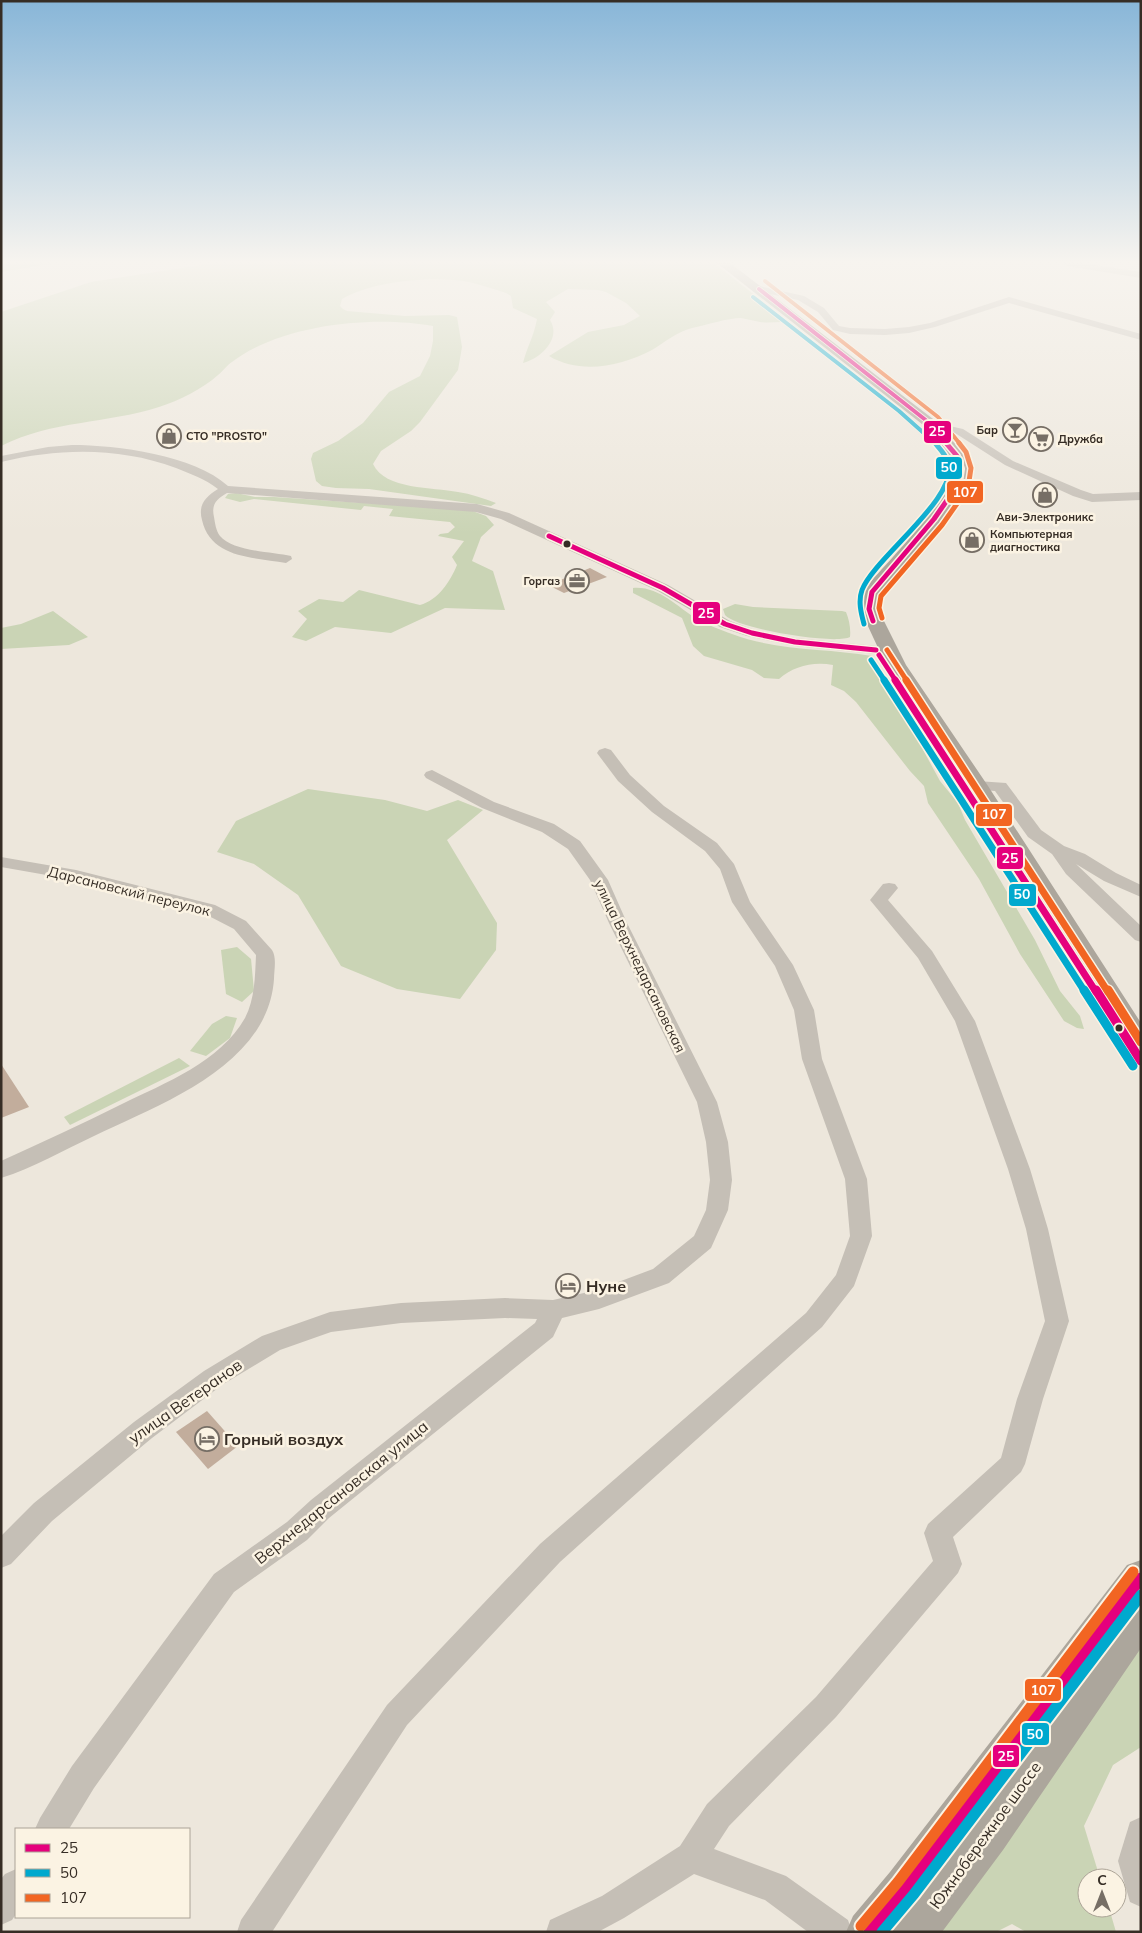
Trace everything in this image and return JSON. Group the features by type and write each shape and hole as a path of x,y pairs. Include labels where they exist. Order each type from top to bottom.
{"highway":[{"path":"832,353 928,425 957,456 962,468 960,483 934,519 872,592 869,609 873,621 896,665 978,786 1141,1045"},
{"path":"928,425 951,457 955,470 955,480 932,510 907,534 895,553 863,591 859,609 877,652 1141,1061"},
{"name":"Южнобережное шоссе","path":"870,1932 906,1888 1141,1578"},
{"name":"Южнобережное шоссе","path":"913,1932 987,1834 1141,1614"}],"street":[{"path":"928,425 959,432 1009,463 1077,493 1092,498 1141,496"},
{"path":"1,459 32,452 68,448 102,449 170,461 218,482 225,490"},
{"path":"286,559 226,547 211,533 206,508 209,500 225,490 430,502 477,508 505,516 663,588 725,624 752,633 795,642 877,652"},
{"path":"253,1932 398,1715 550,1553 814,1320 846,1279 861,1236 856,1179 812,1059 804,1010 784,965 741,902 728,868 711,847 658,809 624,778 605,752"},
{"name":"улица Верхнедарсановская","path":"432,774 488,805 548,828 574,846 599,880 618,923 707,1102 717,1142 721,1180 718,1210 703,1242 661,1276 599,1298 553,1310"},
{"path":"978,786 1000,786 1034,833 1058,850 1079,858 1110,877 1141,892"},
{"path":"1058,850 1072,870 1141,936"},
{"name":"Дарсановский переулок","path":"1,862 76,876 210,909 240,925 265,954 264,989 252,1023 232,1048 188,1081 106,1122 1,1170"},
{"path":"562,1932 613,1907 691,1857 718,1815 826,1707 948,1564 938,1533 1012,1464 1030,1399 1057,1321 1037,1229 1022,1178 965,1021 925,955 879,900 889,888"},
{"name":"улица Ветеранов","path":"1,1554 43,1512 143,1430 213,1378 271,1343 330,1322 401,1313 505,1308 553,1310"},
{"name":"Верхнедарсановская улица","path":"51,1828 83,1777 224,1583 297,1531 328,1503 537,1336 544,1330 553,1310"},
{"path":"1141,1833 1134,1861 1141,1891"},
{"path":"691,1857 775,1887 836,1932"},
{"path":"1,1909 15,1887"}],"green space":[{"path":"1,353 245,353 230,363 205,385 167,404 119,417 40,431 1,446"},
{"path":"431,353 461,353 458,370 420,422 411,431 381,451 373,464 388,479 399,483 468,494 496,503 491,506 369,489 336,488 322,486 316,481 311,459 313,453 338,441 363,423 389,392 420,376"},
{"path":"526,353 542,353 530,361 523,363"},
{"path":"554,353 646,353 614,364 587,367 561,362 549,356"},
{"path":"236,493 255,497 470,510 486,516 494,525 481,537 472,561 493,571 505,610 445,608 391,633 335,627 306,641 292,637 307,619 298,611 319,599 343,602 359,590 420,605 426,603 443,590 451,578 457,565 452,557 464,541 438,536 448,533 455,527 450,522 389,516 393,509 364,506 361,510 254,499 240,502 225,498 228,494"},
{"path":"633,588 651,590 667,598 701,621 749,639 784,646 872,656 940,781 958,803 965,820 1035,940 1060,991 1080,1016 1084,1029 1077,1028 1064,1021 1020,954 979,879 928,803 924,786 856,702 844,691 831,685 833,665 811,664 797,668 779,679 764,678 752,670 704,656 693,646 682,618 633,593"},
{"path":"735,604 753,607 846,612 850,624 850,637 826,639 807,637 747,625 725,615 723,609"},
{"path":"53,611 88,637 69,645 1,649 1,628 21,624"},
{"path":"308,789 385,800 427,811 458,800 483,810 447,840 497,923 496,950 460,999 397,989 341,966 298,895 254,864 217,852 236,821"},
{"path":"237,947 251,959 254,991 242,1002 226,994 221,950"},
{"path":"226,1016 237,1018 230,1038 206,1056 190,1051 212,1024"},
{"path":"179,1058 190,1066 70,1125 64,1117"},
{"path":"1141,1628 1141,1747 1113,1765 1084,1826 1097,1868 1077,1868 1077,1918 1112,1918 1116,1932 1026,1932 1012,1924 996,1932 921,1932"}],"building":[{"name":"Горгаз","path":"590,568 607,577 564,593 548,585"},
{"path":"1,1064 29,1107 1,1118"},
{"name":"Горный воздух","path":"207,1411 238,1446 208,1469 176,1432"}],"transit line":[{"name":"50","path":"824,353 924,432 935,443 949,463 949,476 942,491 930,508 871,575 863,587 860,596 860,606 864,624"},
{"name":"25","path":"841,353 932,425 957,456 961,469 959,483 934,519 872,592 869,609 873,621"},
{"name":"107","path":"857,353 938,417 966,452 971,468 968,488 942,525 881,596 879,608 882,618"},
{"name":"25","path":"549,536 663,588 725,624 752,633 795,642 876,650"},
{"name":"107","path":"887,650 1141,1042"},
{"name":"25","path":"879,655 1141,1061"},
{"name":"50","path":"871,660 1133,1066"},
{"name":"107","path":"861,1926 898,1882 1133,1572"},
{"name":"25","path":"869,1932 906,1888 1141,1578"},
{"name":"50","path":"882,1932 914,1894 1141,1595"}],"place":[{"name":"Бар","path":"1015,430"},
{"name":"СТО \"PROSTO\"","path":"169,436"},
{"name":"Дружба","path":"1041,439"},
{"name":"Ави-Электроникс","path":"1045,495"},
{"name":"Компьютерная диагностика","path":"972,540"},
{"name":"Горгаз","path":"577,581"},
{"name":"Нуне","path":"568,1286"},
{"name":"Горный воздух","path":"207,1439"}]}
